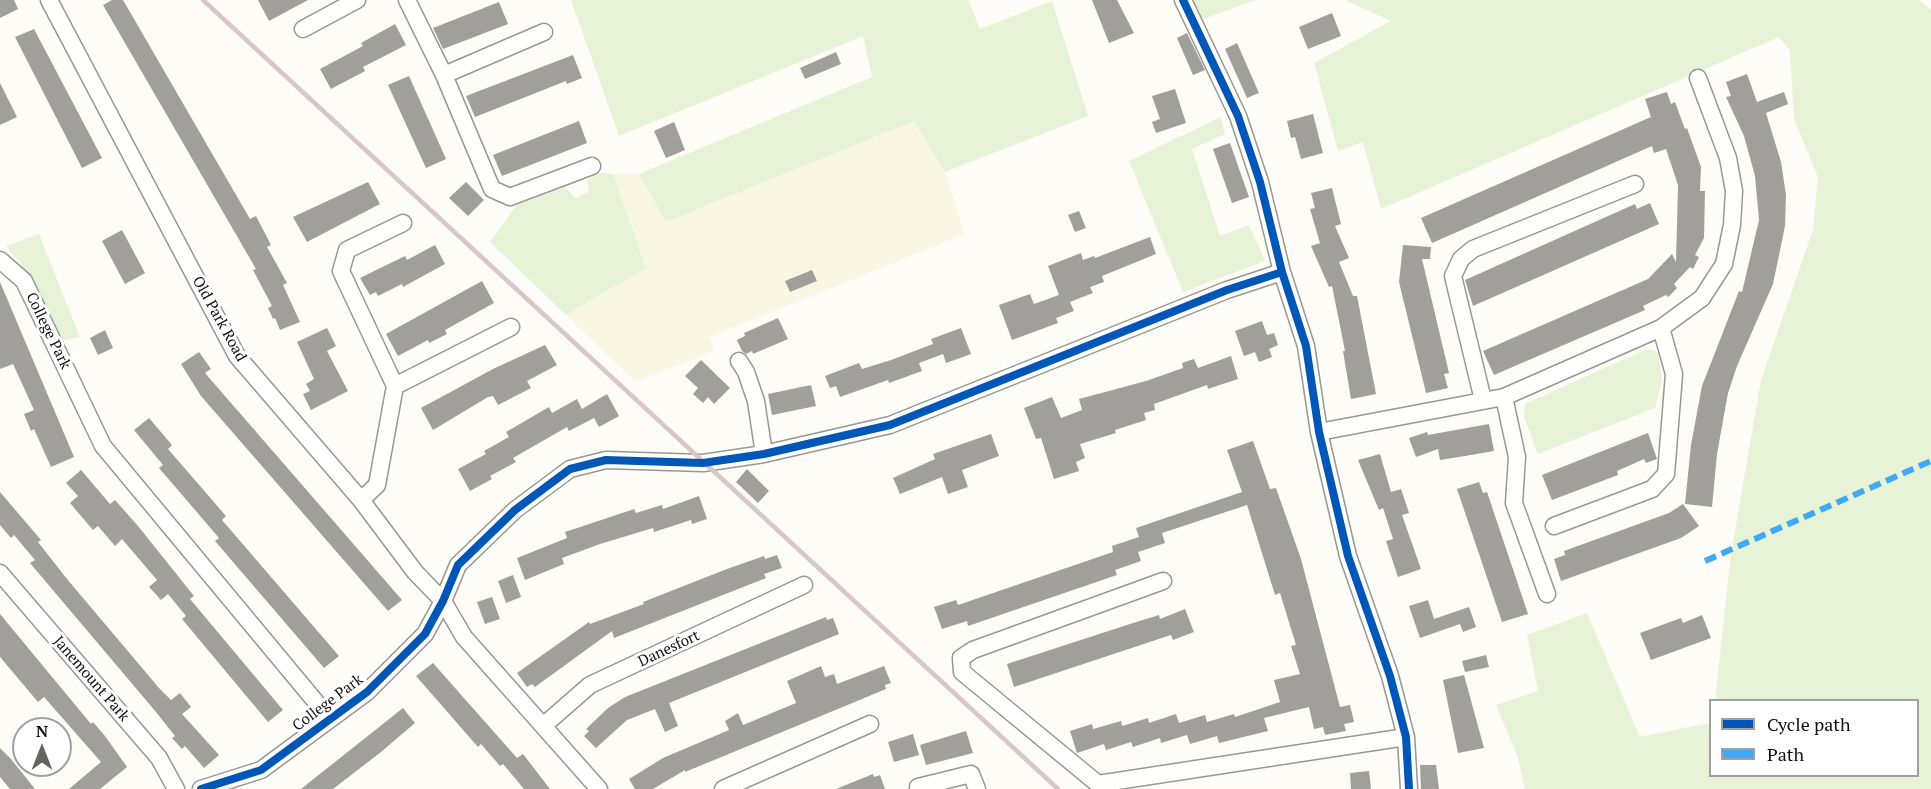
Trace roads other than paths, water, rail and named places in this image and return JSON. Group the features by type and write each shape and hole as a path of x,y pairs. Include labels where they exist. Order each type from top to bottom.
{"street":[{"name":"Old Park Road","path":"49,0 237,356 361,500 416,572 443,601"},
{"path":"303,29 357,0"},
{"path":"407,0 444,75 492,189 510,197 592,166"},
{"path":"1183,0 1238,116 1260,182 1282,272 1306,346 1319,432 1348,556 1390,676 1406,737 1409,789"},
{"path":"444,75 544,32"},
{"path":"1319,432 1483,400 1504,398 1661,328 1702,298 1724,264 1732,225 1734,191 1728,158 1698,78"},
{"path":"1483,400 1453,276 1461,259 1473,249 1635,184"},
{"path":"361,500 377,485 395,386 341,271 347,250 403,223"},
{"name":"College Park","path":"0,260 24,281 103,446 330,719"},
{"name":"College Park","path":"201,789 261,770 367,692 424,634 443,601 458,565 515,510 570,469 606,460 703,463 764,454 890,425 1227,290 1282,272"},
{"path":"395,386 511,327"},
{"path":"1554,526 1652,489 1666,474 1674,374 1661,328"},
{"path":"740,361 747,372 756,401 764,454"},
{"path":"1504,398 1517,457 1514,502 1547,594"},
{"name":"Janemount Park","path":"0,573 159,758 176,789"},
{"path":"1163,581 973,650 961,658 962,672 1098,784 1406,737"},
{"name":"Danesfort","path":"543,726 590,685 804,585"},
{"path":"443,601 464,637 599,789"},
{"path":"723,789 870,724"},
{"path":"918,787 971,774 977,789"}],"railway":[{"path":"203,0 1058,789"}]}
